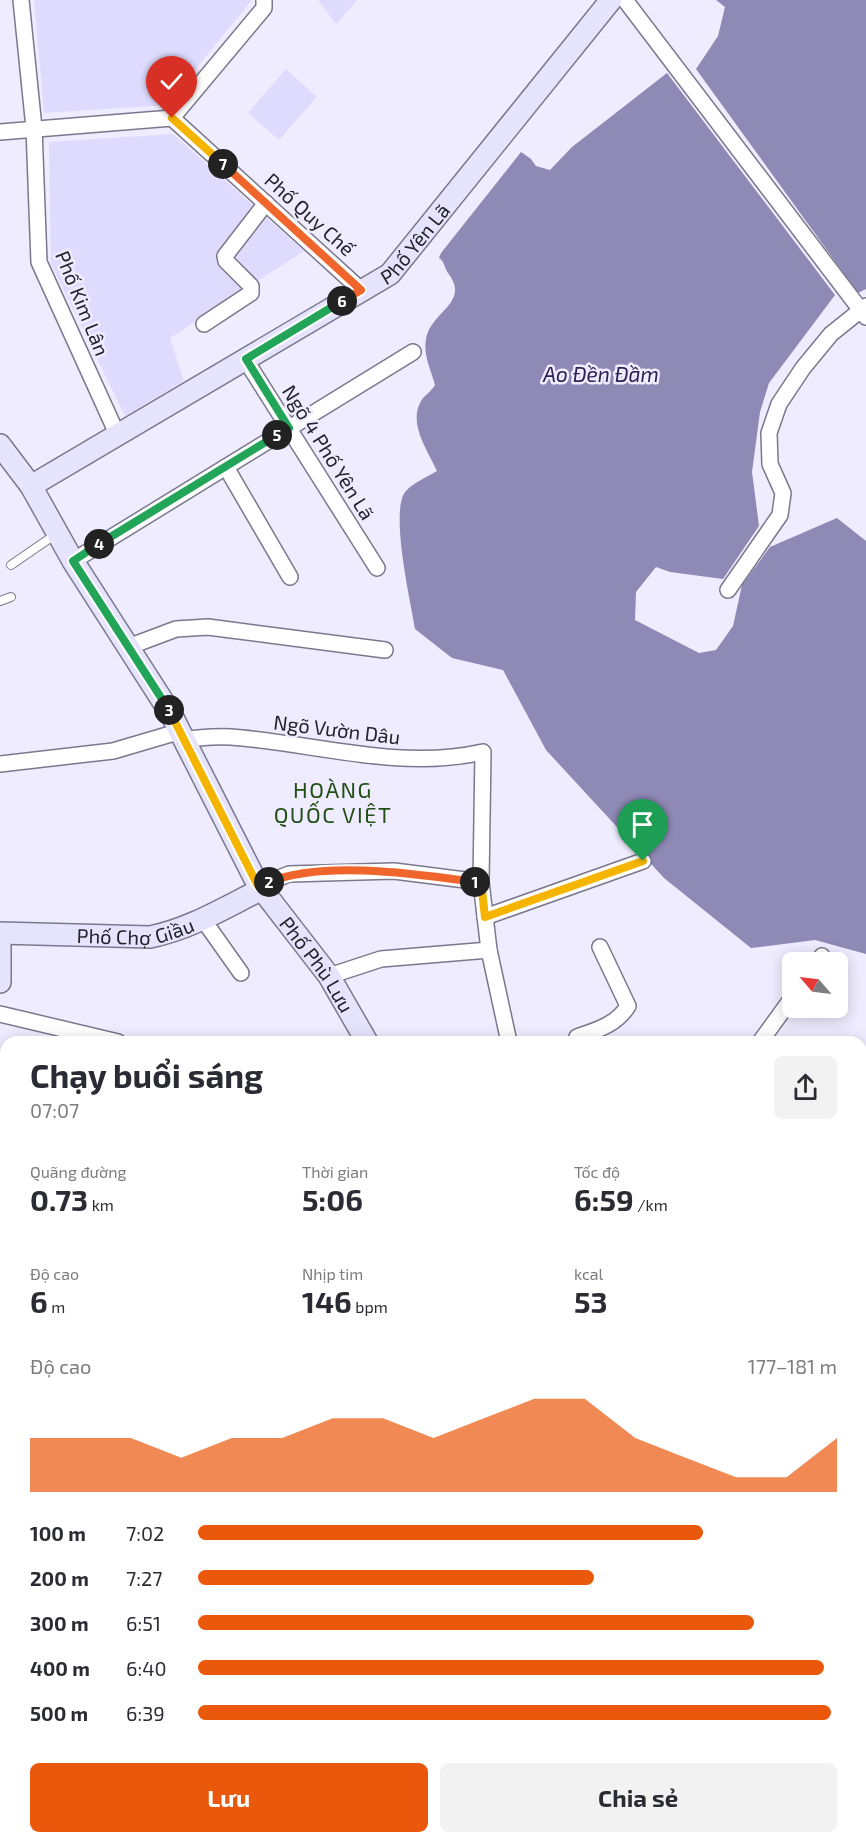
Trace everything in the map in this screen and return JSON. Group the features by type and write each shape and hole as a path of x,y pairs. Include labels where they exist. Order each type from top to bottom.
{"street":[{"name":"Phố Kim Lân","path":"21,0 34,128 39,262 118,436"},
{"path":"0,132 172,118 264,8 264,0"},
{"name":"Phố Yên Lã","path":"31,486 390,274 611,0"},
{"path":"625,0 864,311 831,334 802,368 779,404 769,433 770,464 783,493 780,515 728,590"},
{"name":"Phố Quy Chế","path":"172,118 361,290"},
{"path":"204,324 251,292 251,286 226,261 225,256 266,203"},
{"path":"73,561 413,352"},
{"name":"Ngõ 4 Phố Yên Lã","path":"246,359 376,568"},
{"name":"Phố Phù Lưu","path":"0,445 31,486 73,561 183,735 260,887 329,976 364,1036"},
{"path":"226,466 290,577"},
{"path":"128,646 176,629 208,627 385,650"},
{"name":"Ngõ Vườn Dâu","path":"0,764 113,751 183,735 230,736 386,758 450,760 483,752 481,882"},
{"path":"485,917 643,861"},
{"path":"260,887 289,874 394,871 481,882 489,950 508,1036"},
{"name":"Phố Chợ Giầu","path":"0,933 150,937 167,933 202,918 260,887"},
{"path":"202,918 241,974"},
{"path":"0,943 0,982"},
{"path":"580,1036 608,1026 623,1014 628,1006 600,947"},
{"path":"329,976 381,959 478,953 489,950"},
{"path":"764,1036 782,1012"},
{"path":"0,1014 93,1036"}],"lane":[{"path":"11,566 57,533"},
{"path":"0,601 11,597"}],"shaded area":[{"path":"34,0 252,0 166,105 44,113"},
{"path":"318,0 357,0 336,24"},
{"path":"286,69 317,97 279,140 248,113"},
{"path":"173,134 304,251 170,338 184,381 125,416 51,264 49,142"}],"water":[{"path":"716,0 866,0 866,289 858,293 696,69 718,36 725,7"},
{"name":"Ao Đền Đầm","path":"667,73 835,295 769,383 760,412 752,472 759,526 723,579 670,572 656,567 636,592 635,620 699,653 716,650 733,626 742,585 770,547 837,518 866,541 866,954 815,940 751,948 664,878 546,750 503,670 452,658 415,629 400,536 401,501 406,491 437,471 418,429 417,411 423,398 435,385 426,357 425,345 429,329 448,307 455,292 454,283 439,258 441,253 521,152 536,166 550,170 572,147"}],"district":[{"name":"HOÀNG QUỐC VIỆT","path":"333,802"}],"route":[{"path":"172,118 361,290 246,359 289,428 73,561 181,731 257,884 259,886 289,874 394,871 481,882 485,917 643,861"}]}
